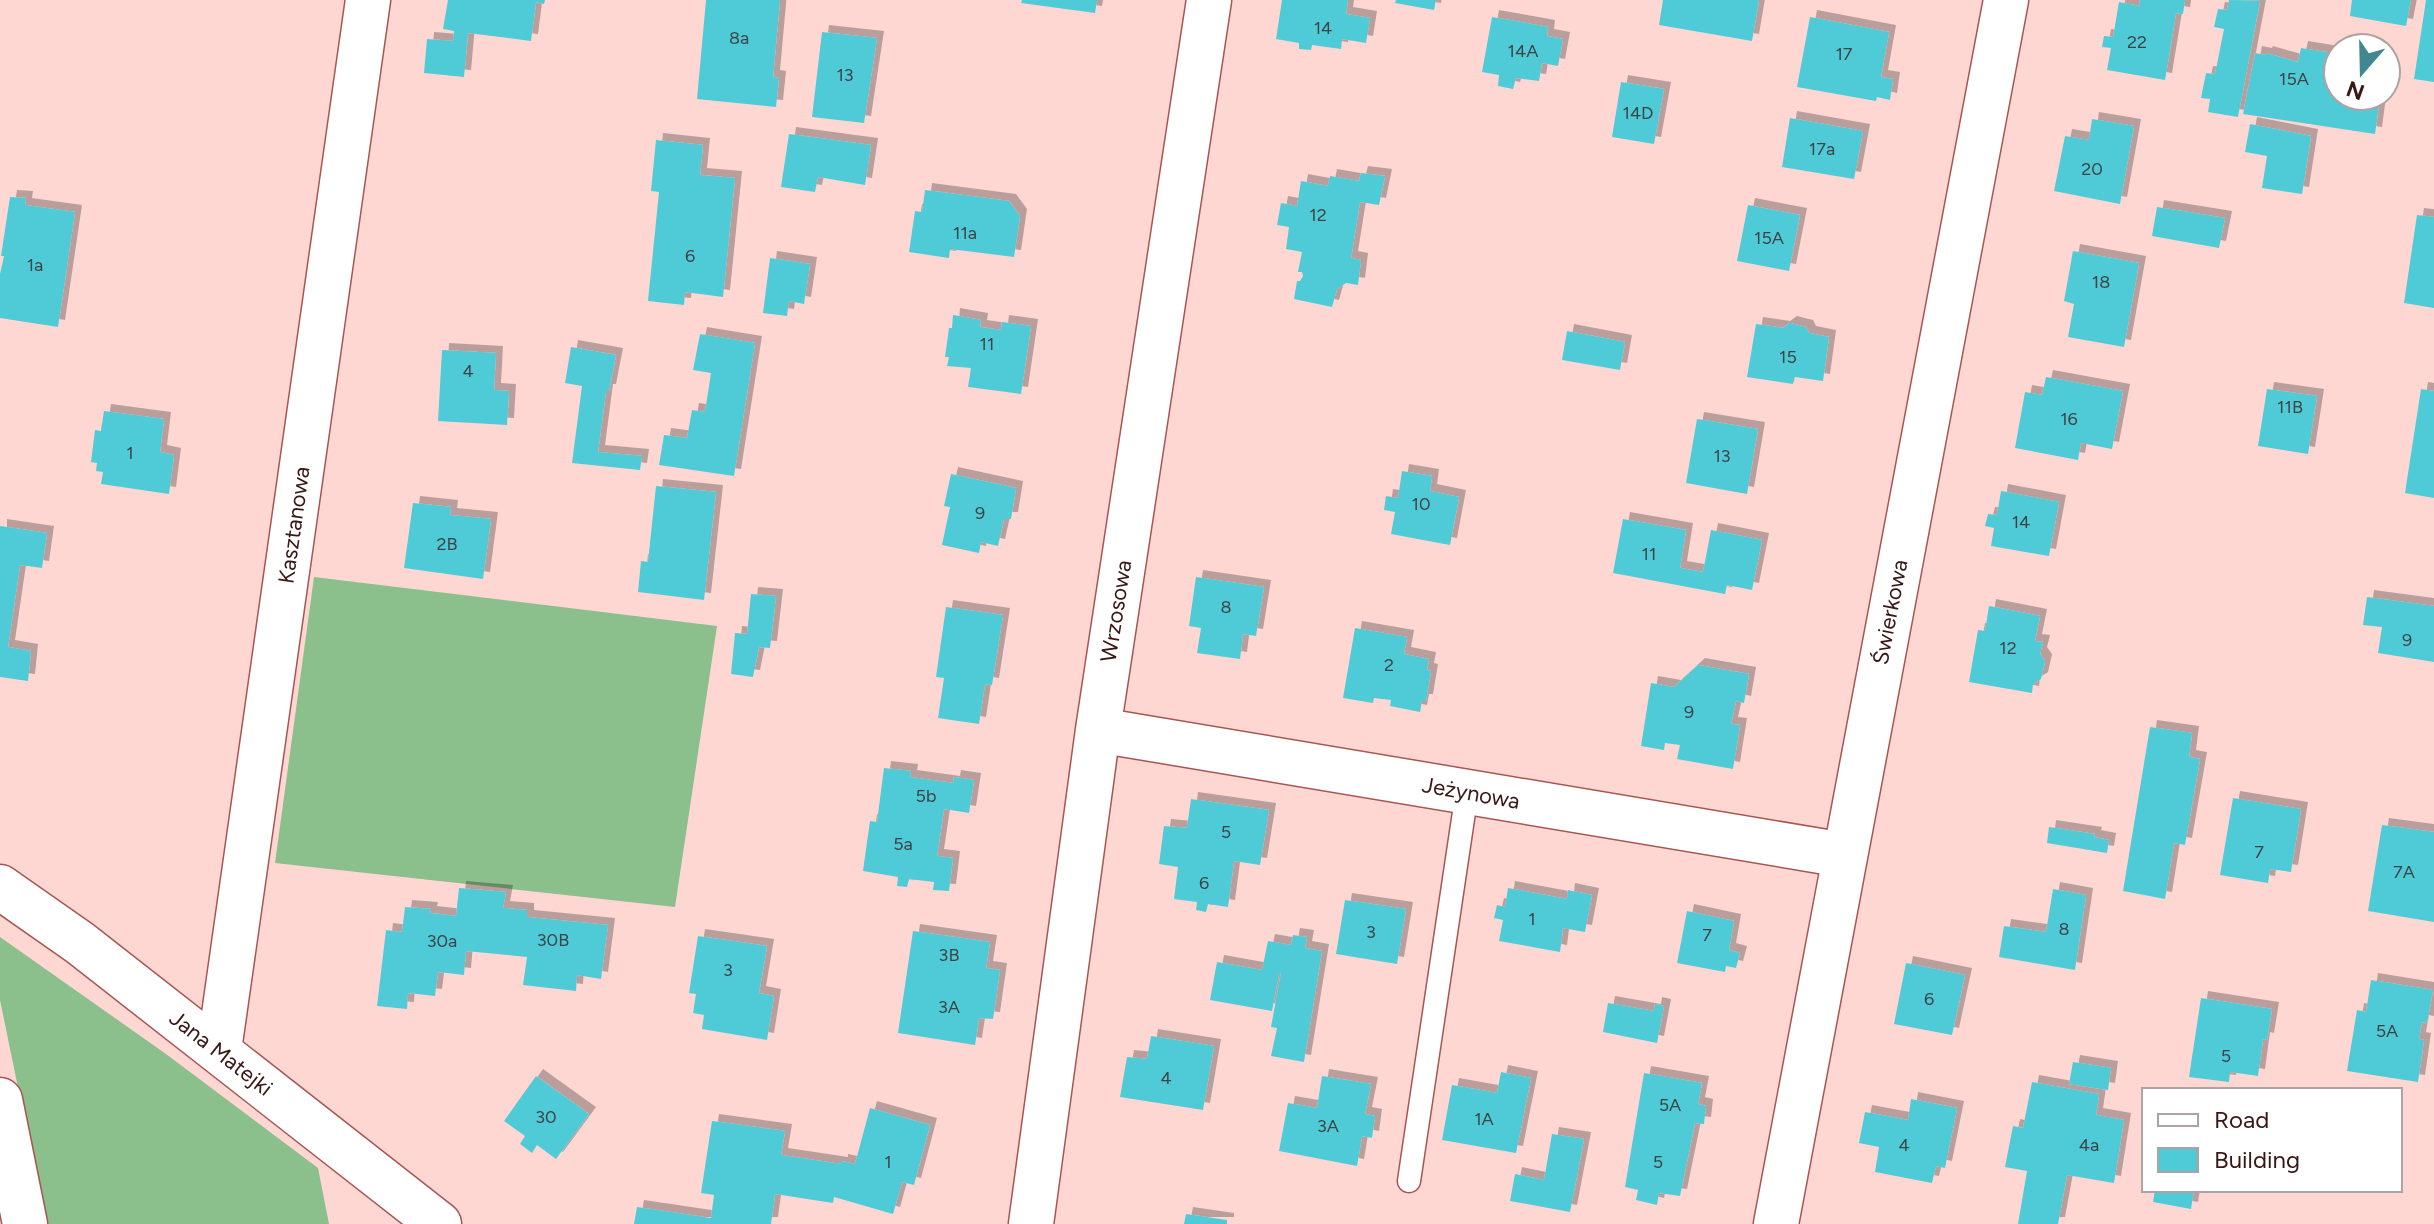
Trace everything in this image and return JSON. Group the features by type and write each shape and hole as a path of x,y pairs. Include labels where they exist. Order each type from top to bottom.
{"street":[{"name":"Kasztanowa","path":"219,1050 368,0"},
{"name":"Wrzosowa","path":"1031,1224 1098,730 1209,0"},
{"name":"Świerkowa","path":"1776,1224 2006,0"},
{"name":"Jeżynowa","path":"1098,730 1844,855"},
{"name":"Jana Matejki","path":"0,887 80,943 439,1224"},
{"path":"0,1100 25,1224"}],"lane":[{"path":"1409,1181 1467,792"}],"green space":[{"path":"314,577 717,626 675,907 275,863"},
{"path":"0,937 166,1054 318,1168 329,1224 46,1224 0,1000"}],"building":[{"path":"448,0 545,0 544,4 536,2 531,41 468,33 464,77 424,73 427,39 453,41 454,31 443,29"},
{"path":"706,0 780,0 773,77 779,78 776,107 697,99"},
{"path":"1022,0 1097,0 1095,13 1021,3"},
{"path":"1282,0 1348,0 1346,14 1370,18 1366,43 1342,39 1341,49 1312,45 1311,50 1299,49 1299,43 1276,39"},
{"path":"1396,0 1436,0 1434,10 1395,3"},
{"path":"1663,0 1759,0 1752,41 1659,25"},
{"path":"2140,0 2185,0 2183,14 2176,13 2165,80 2107,70 2111,48 2102,47 2104,36 2113,37 2119,2 2139,6"},
{"path":"2229,0 2260,1 2238,117 2208,112 2210,99 2201,98 2206,73 2215,74 2224,29 2214,27 2218,9 2227,10"},
{"path":"2352,0 2411,0 2406,26 2350,16"},
{"path":"2426,0 2434,0 2434,82 2414,79"},
{"path":"1492,17 1548,27 1547,36 1563,39 1558,66 1542,63 1539,81 1516,78 1513,89 1498,86 1499,75 1482,72"},
{"path":"1810,17 1889,32 1881,77 1893,79 1890,100 1877,97 1876,101 1797,87"},
{"path":"822,32 877,38 864,123 812,117"},
{"path":"2301,48 2322,51 2322,112 2378,112 2375,134 2243,114 2255,53 2298,62"},
{"path":"1621,82 1664,89 1654,144 1612,137"},
{"path":"1790,118 1863,131 1854,179 1782,167"},
{"path":"2092,119 2134,126 2120,204 2054,191 2065,136 2089,140"},
{"path":"2250,124 2311,136 2302,194 2262,188 2267,156 2245,152"},
{"path":"789,134 871,145 865,185 818,177 815,192 781,187"},
{"path":"656,140 703,145 700,175 735,178 723,297 685,292 684,305 648,301 659,192 651,191"},
{"path":"1361,173 1385,176 1379,205 1360,202 1351,258 1361,260 1358,285 1346,283 1337,289 1332,307 1294,299 1297,281 1303,276 1302,272 1298,272 1302,252 1286,249 1289,227 1277,225 1281,203 1297,206 1301,181 1328,186 1330,176 1359,181"},
{"path":"925,190 1009,201 1020,216 1014,257 950,249 949,258 909,252 915,211 922,212"},
{"path":"10,197 26,198 25,205 75,212 58,327 0,318 0,274 4,256 1,256"},
{"path":"1748,205 1800,215 1789,271 1737,261"},
{"path":"2157,207 2225,218 2219,248 2152,236"},
{"path":"2417,215 2434,217 2434,308 2404,303"},
{"path":"2073,251 2139,263 2124,347 2068,337 2074,304 2064,301"},
{"path":"770,258 810,264 804,304 789,301 787,316 763,313"},
{"path":"953,315 981,320 980,327 1001,330 1002,322 1031,326 1021,394 968,387 971,368 947,366 949,357 945,357"},
{"path":"1790,323 1806,327 1809,333 1829,337 1823,381 1795,377 1793,384 1747,377 1756,324 1783,328"},
{"path":"1567,331 1625,342 1620,370 1562,360"},
{"path":"700,334 755,343 734,476 659,465 664,435 687,438 692,410 705,412 711,373 693,370"},
{"path":"571,347 616,355 609,391 606,391 598,452 642,456 640,470 572,463 582,386 565,383"},
{"path":"442,350 496,353 494,390 509,391 507,425 438,421"},
{"path":"2046,377 2123,391 2112,449 2081,443 2078,460 2015,448 2025,392 2042,395"},
{"path":"2267,389 2317,396 2308,454 2258,446"},
{"path":"2421,389 2434,391 2434,498 2405,493"},
{"path":"104,411 164,419 160,452 174,455 169,494 101,484 103,472 96,471 97,463 91,462 95,430 101,431"},
{"path":"1697,419 1758,429 1747,494 1686,483"},
{"path":"1402,471 1432,476 1430,491 1459,497 1450,545 1391,534 1395,512 1384,510 1386,496 1398,498"},
{"path":"951,474 1016,488 1011,519 1004,519 998,546 981,542 979,553 942,545 950,507 944,506"},
{"path":"656,486 716,492 704,600 638,592 641,561 648,562"},
{"path":"2001,491 2059,502 2049,556 1991,546 1994,528 1985,526 1988,514 1997,515"},
{"path":"413,503 451,507 450,515 491,519 483,579 404,568"},
{"path":"1623,519 1686,530 1680,568 1703,572 1711,530 1762,540 1752,590 1727,585 1725,594 1613,573"},
{"path":"0,526 47,533 42,568 20,565 8,647 31,651 28,681 0,677"},
{"path":"1196,577 1264,587 1256,636 1243,634 1240,659 1197,653 1201,628 1189,626"},
{"path":"751,594 776,596 770,648 759,647 753,677 731,674 735,633 747,634"},
{"path":"2367,597 2434,606 2434,662 2378,653 2382,627 2363,625"},
{"path":"1989,606 2040,616 2035,641 2043,642 2040,654 2045,661 2041,679 2033,684 2032,693 1969,682 1978,630 1985,631"},
{"path":"946,607 1003,615 992,685 985,684 979,724 938,718 944,678 936,677"},
{"path":"1355,628 1407,637 1404,654 1429,659 1427,670 1431,671 1426,701 1422,701 1420,712 1390,706 1391,700 1374,698 1373,703 1343,698"},
{"path":"1698,665 1749,674 1744,703 1736,701 1731,724 1740,725 1733,769 1677,759 1680,745 1665,743 1664,750 1641,746 1651,683 1674,687"},
{"path":"2150,727 2192,733 2189,757 2200,759 2185,845 2174,843 2165,899 2123,891"},
{"path":"884,768 911,771 910,777 953,783 954,777 974,780 969,813 944,809 937,856 953,858 949,891 933,890 934,882 909,879 907,887 897,886 898,877 863,871 870,821 877,822"},
{"path":"2233,798 2301,809 2291,872 2270,869 2268,883 2220,875"},
{"path":"1191,799 1269,810 1260,865 1234,861 1228,907 1208,904 1206,912 1196,910 1197,902 1174,899 1178,867 1159,864 1164,826 1187,828"},
{"path":"2382,825 2434,832 2434,922 2368,911"},
{"path":"2049,827 2095,834 2094,837 2109,840 2107,853 2047,843"},
{"path":"459,888 506,892 503,908 527,910 527,917 608,925 601,979 577,975 576,991 523,985 527,957 466,951 464,975 438,972 435,996 408,993 407,1009 377,1006 386,930 402,932 405,907 431,909 430,913 456,916"},
{"path":"1508,888 1567,899 1568,890 1592,895 1585,932 1563,928 1560,952 1499,941 1503,920 1494,918 1497,905 1505,907"},
{"path":"2053,889 2086,895 2075,970 1999,957 2004,926 2046,932"},
{"path":"1345,900 1406,909 1397,964 1336,954"},
{"path":"1687,911 1734,921 1729,950 1740,953 1736,968 1726,966 1725,972 1677,963"},
{"path":"913,931 990,942 986,968 1000,970 993,1019 979,1018 975,1045 898,1033"},
{"path":"1293,935 1307,937 1305,948 1322,951 1304,1062 1271,1056 1277,1028 1271,1027 1281,973 1272,1011 1210,1000 1217,962 1262,970 1268,941 1291,945"},
{"path":"698,936 767,946 759,993 774,996 767,1040 702,1029 704,1015 693,1013 696,994 689,993"},
{"path":"1906,963 1965,975 1952,1035 1894,1024"},
{"path":"2371,980 2433,990 2427,1023 2422,1022 2419,1039 2424,1040 2418,1082 2347,1071 2357,1010 2366,1012"},
{"path":"2201,998 2272,1009 2267,1040 2263,1039 2258,1076 2230,1072 2229,1082 2189,1077"},
{"path":"1608,1003 1654,1011 1655,1004 1664,1006 1657,1043 1603,1032"},
{"path":"1151,1036 1214,1046 1203,1110 1120,1097 1127,1057 1147,1059"},
{"path":"2073,1062 2111,1068 2108,1090 2069,1084"},
{"path":"1501,1072 1531,1078 1516,1153 1442,1140 1452,1085 1497,1093"},
{"path":"1644,1073 1702,1083 1698,1104 1706,1106 1704,1124 1695,1123 1680,1196 1659,1193 1657,1205 1636,1200 1638,1190 1625,1187"},
{"path":"536,1076 589,1114 556,1159 537,1145 532,1153 520,1144 525,1136 504,1121"},
{"path":"1322,1076 1371,1084 1365,1114 1375,1116 1372,1138 1362,1136 1357,1166 1279,1151 1288,1103 1317,1108"},
{"path":"2032,1082 2099,1094 2096,1115 2124,1120 2114,1183 2067,1175 2058,1224 2018,1224 2027,1171 2005,1167 2013,1126 2023,1128"},
{"path":"1911,1099 1957,1108 1945,1168 1936,1166 1932,1183 1875,1172 1879,1147 1859,1143 1865,1112 1908,1120"},
{"path":"870,1108 930,1125 914,1185 902,1182 893,1214 834,1197 833,1203 775,1194 771,1224 634,1224 637,1207 711,1218 714,1195 701,1193 712,1121 785,1131 781,1155 855,1164"},
{"path":"1552,1134 1584,1139 1570,1212 1510,1201 1515,1174 1544,1180"},
{"path":"2155,1192 2194,1192 2191,1209 2153,1202"},
{"path":"1186,1214 1227,1220 1227,1224 1184,1224"}]}
